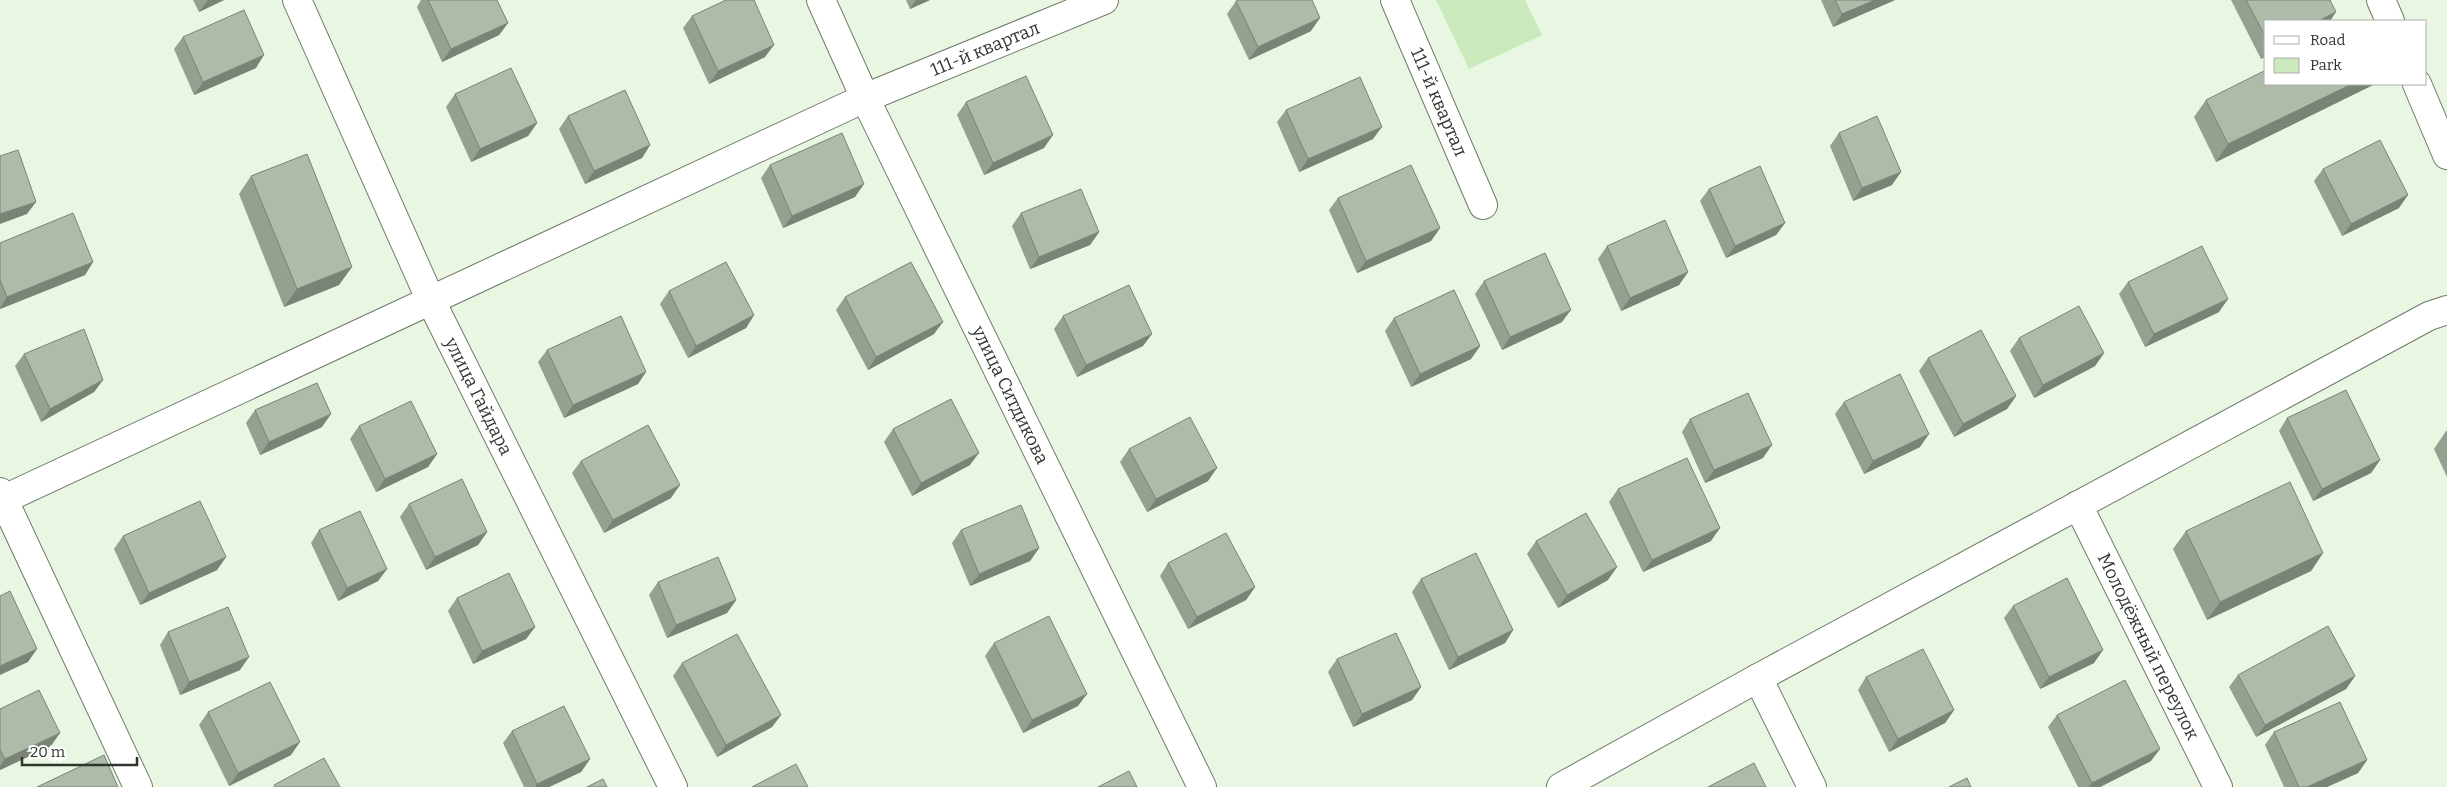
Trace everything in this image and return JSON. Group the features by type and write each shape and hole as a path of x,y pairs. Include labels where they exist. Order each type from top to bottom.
{"street":[{"name":"улица Гайдара","path":"297,0 431,301 673,787"},
{"name":"улица Ситдикова","path":"821,0 865,98 1202,787"},
{"name":"111-й квартал","path":"1,498 431,301 865,98 1104,0"},
{"name":"111-й квартал","path":"1395,0 1483,205"},
{"path":"2381,0 2390,20"},
{"path":"2417,85 2447,155"},
{"path":"1561,787 1758,678 2429,316 2447,310"},
{"path":"1,498 138,787"},
{"name":"Молодёжный переулок","path":"2078,506 2218,787"},
{"path":"1758,678 1812,787"}],"green space":[{"path":"1436,0 1525,0 1542,35 1469,69"}],"building":[{"path":"428,0 497,0 508,23 451,49"},
{"path":"726,0 754,0 774,45 718,71 692,16"},
{"path":"1312,0 1320,18 1258,47 1236,1"},
{"path":"1835,0 1875,0 1842,14"},
{"path":"2246,0 2330,0 2336,12 2320,20 2264,20 2264,34"},
{"path":"244,10 264,55 203,82 183,37"},
{"path":"511,68 537,123 480,149 455,94"},
{"path":"2264,71 2264,85 2350,85 2228,144 2206,100"},
{"path":"1026,76 1053,135 993,163 966,102"},
{"path":"1360,77 1382,127 1308,159 1286,110"},
{"path":"625,90 650,145 594,171 568,116"},
{"path":"1877,116 1901,172 1862,188 1839,133"},
{"path":"842,133 864,184 792,216 770,165"},
{"path":"2380,140 2408,195 2351,224 2323,169"},
{"path":"18,150 36,202 0,214 0,156"},
{"path":"307,154 352,267 297,289 251,176"},
{"path":"1411,165 1440,228 1366,261 1338,198"},
{"path":"1760,166 1785,223 1735,246 1709,189"},
{"path":"1081,189 1099,232 1039,257 1021,213"},
{"path":"73,213 93,262 7,297 0,280 0,243"},
{"path":"1665,220 1688,272 1630,298 1607,246"},
{"path":"2202,246 2228,299 2154,334 2128,282"},
{"path":"1545,253 1571,310 1510,337 1484,281"},
{"path":"726,262 754,315 696,346 669,291"},
{"path":"911,262 943,322 876,357 845,297"},
{"path":"1129,285 1152,334 1086,365 1063,316"},
{"path":"1454,290 1480,346 1420,374 1394,318"},
{"path":"2079,306 2104,353 2043,385 2019,338"},
{"path":"621,316 646,372 573,405 547,350"},
{"path":"84,329 103,380 50,409 24,354"},
{"path":"1981,330 2016,396 1963,424 1928,358"},
{"path":"1900,374 1929,434 1873,461 1844,402"},
{"path":"317,383 331,414 269,442 255,410"},
{"path":"2346,390 2380,460 2322,489 2287,418"},
{"path":"1748,393 1772,445 1714,470 1690,419"},
{"path":"951,399 979,453 921,483 893,429"},
{"path":"411,401 437,454 385,479 359,426"},
{"path":"1190,417 1217,468 1156,499 1129,449"},
{"path":"648,425 680,485 613,520 581,461"},
{"path":"1687,458 1720,528 1652,560 1618,489"},
{"path":"462,479 487,532 435,557 409,504"},
{"path":"2290,482 2323,553 2220,602 2186,531"},
{"path":"200,501 226,557 149,593 123,536"},
{"path":"1021,505 1039,548 979,574 961,530"},
{"path":"360,511 387,569 347,588 319,530"},
{"path":"1586,513 1617,567 1567,595 1536,541"},
{"path":"1226,533 1255,587 1197,617 1168,563"},
{"path":"1476,553 1513,630 1458,657 1421,579"},
{"path":"718,557 736,600 676,625 658,582"},
{"path":"509,573 535,627 482,651 457,598"},
{"path":"2067,578 2103,650 2049,677 2013,606"},
{"path":"10,591 37,649 0,666 0,596"},
{"path":"228,607 249,657 189,682 168,632"},
{"path":"1049,616 1087,694 1032,720 994,643"},
{"path":"2328,626 2355,676 2265,725 2238,675"},
{"path":"1396,633 1421,687 1362,714 1337,659"},
{"path":"737,634 781,715 726,745 682,663"},
{"path":"1923,649 1954,710 1898,739 1866,677"},
{"path":"2125,680 2160,749 2092,783 2057,715"},
{"path":"270,682 300,742 238,773 208,712"},
{"path":"39,690 60,733 5,759 0,750 0,709"},
{"path":"2340,702 2367,760 2307,787 2299,787 2274,732"},
{"path":"564,706 590,759 537,784 512,731"},
{"path":"104,755 118,787 37,787"},
{"path":"324,758 340,787 275,787 274,785"},
{"path":"1754,763 1766,787 1708,787"},
{"path":"796,764 808,787 752,787"},
{"path":"1129,771 1137,787 1098,787"},
{"path":"1967,778 1971,787 1949,787"},
{"path":"603,779 607,787 587,787"}]}
